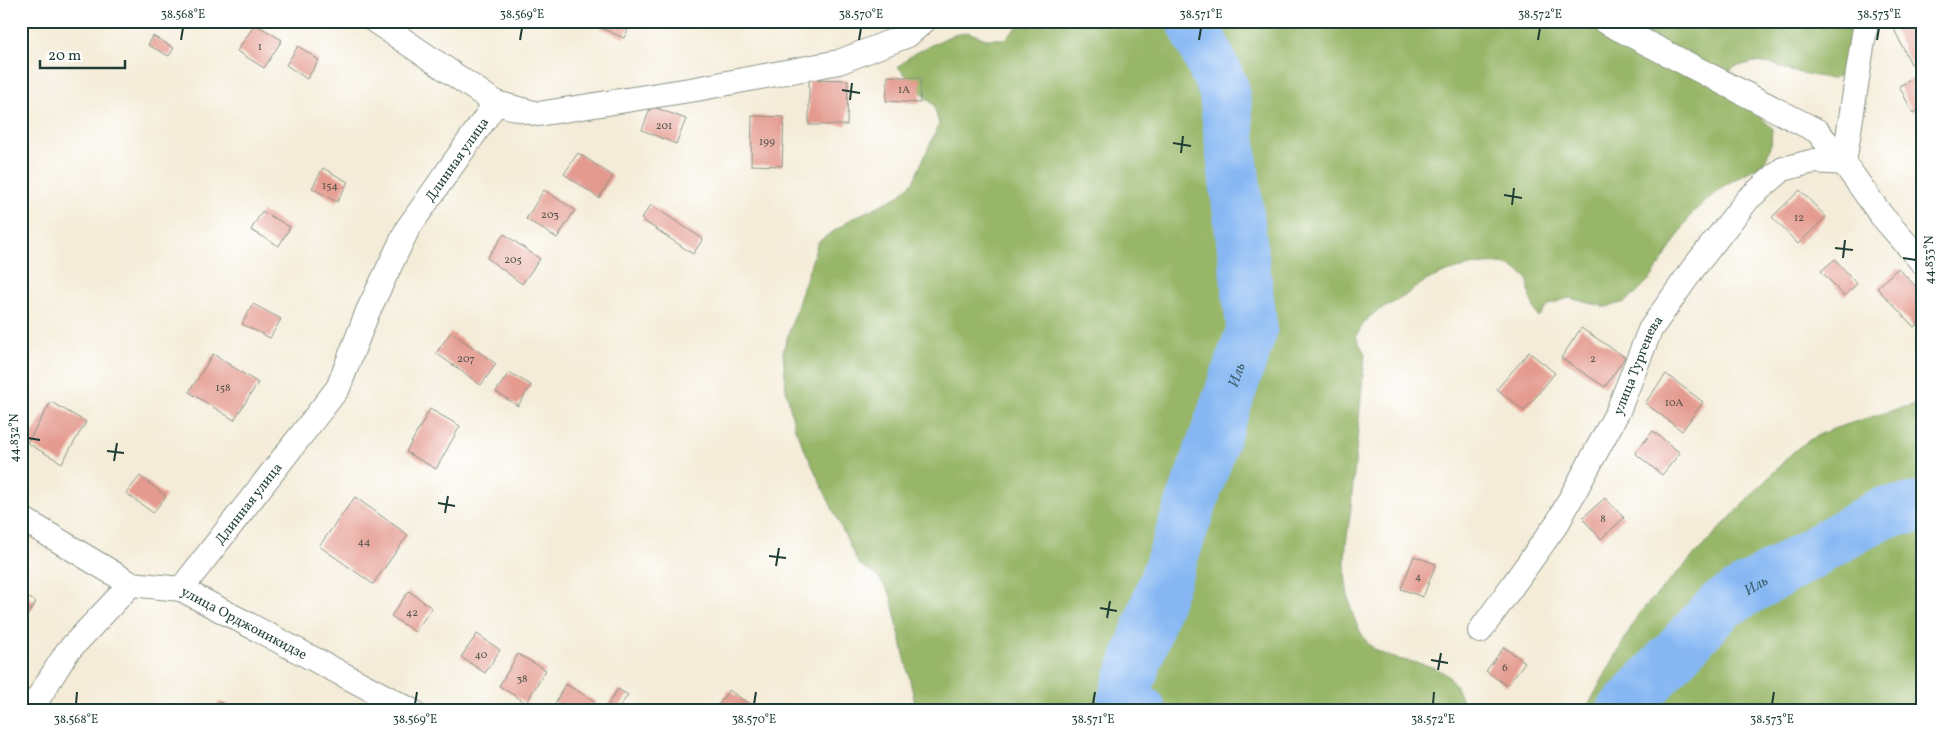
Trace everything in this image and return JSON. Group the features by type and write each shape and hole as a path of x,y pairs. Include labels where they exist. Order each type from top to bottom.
{"street":[{"path":"375,21 496,103"},
{"name":"Длинная улица","path":"181,589 338,388 368,311 408,228 496,103 538,114 706,88 839,62 908,35 924,21"},
{"path":"1604,21 1817,131 1844,163 1880,215 1922,262"},
{"path":"1844,163 1866,21"},
{"name":"улица Тургенева","path":"1480,631 1558,522 1618,411 1650,330 1692,270 1748,199 1783,169 1814,162 1844,163"},
{"name":"улица Орджоникидзе","path":"21,518 131,584 181,589 412,711"},
{"path":"30,711 67,652 131,584"}],"green space":[{"path":"1024,21 1855,21 1848,70 1832,79 1791,71 1773,64 1754,62 1735,67 1721,79 1772,128 1771,146 1764,163 1725,185 1693,212 1652,277 1625,302 1606,307 1569,298 1550,304 1538,317 1530,298 1528,279 1512,267 1482,264 1459,268 1426,281 1402,298 1373,314 1360,329 1356,337 1365,354 1345,562 1351,607 1357,626 1367,642 1376,650 1396,659 1419,663 1440,670 1454,684 1466,711 915,711 914,698 890,593 877,576 858,563 795,429 786,389 783,351 818,242 853,218 897,197 913,182 939,124 934,106 898,67 913,54 950,36 968,32 986,39 1005,39"},
{"path":"1922,403 1922,711 1585,711 1639,613 1792,453 1818,435 1893,410"}],"building":[{"path":"604,21 632,21 624,38 601,28"},
{"path":"1905,21 1922,21 1922,59 1911,64 1893,27"},
{"path":"255,24 282,40 264,68 237,51"},
{"path":"153,36 174,48 169,56 148,45"},
{"path":"298,46 319,60 307,79 286,65"},
{"path":"1922,74 1922,108 1913,113 1899,86"},
{"path":"888,76 921,78 920,103 886,101"},
{"path":"809,79 848,80 847,125 809,125"},
{"path":"651,106 686,119 676,144 642,130"},
{"path":"752,116 784,117 782,166 751,165"},
{"path":"578,153 613,176 599,198 564,174"},
{"path":"323,168 348,182 337,202 312,188"},
{"path":"544,190 575,210 557,238 526,219"},
{"path":"1800,190 1826,217 1798,244 1772,217"},
{"path":"651,205 703,239 693,254 641,219"},
{"path":"262,211 290,227 279,246 251,230"},
{"path":"504,234 540,259 522,284 487,258"},
{"path":"1835,259 1857,284 1844,296 1821,271"},
{"path":"1898,268 1922,293 1922,320 1914,327 1877,288"},
{"path":"253,304 281,319 270,338 242,324"},
{"path":"1581,328 1625,357 1605,387 1561,358"},
{"path":"451,332 496,364 481,385 436,353"},
{"path":"1529,352 1555,373 1524,411 1497,389"},
{"path":"213,354 258,383 234,420 189,392"},
{"path":"509,372 531,385 518,406 496,392"},
{"path":"1666,374 1703,402 1682,431 1645,403"},
{"path":"51,402 86,422 62,463 27,443"},
{"path":"430,409 460,426 436,469 406,452"},
{"path":"1653,431 1680,453 1662,475 1635,453"},
{"path":"140,476 166,496 153,513 126,493"},
{"path":"355,497 408,535 373,584 319,546"},
{"path":"1605,498 1624,518 1601,539 1582,518"},
{"path":"1414,556 1436,564 1423,597 1401,589"},
{"path":"409,591 432,608 415,632 391,616"},
{"path":"21,593 36,602 21,625"},
{"path":"477,634 500,650 485,673 461,657"},
{"path":"1504,647 1525,662 1507,686 1486,671"},
{"path":"518,654 546,670 526,703 499,686"},
{"path":"565,684 595,701 590,711 551,711"},
{"path":"618,689 628,695 617,710 608,704"},
{"path":"729,690 756,709 755,711 714,711"},
{"path":"219,702 243,711 215,711"}],"waterway":[{"name":"Иль","path":"1141,711 1123,699 1252,330 1224,90 1192,21"},
{"name":"Иль","path":"1622,711 1721,605 1882,513 1922,507"}]}
